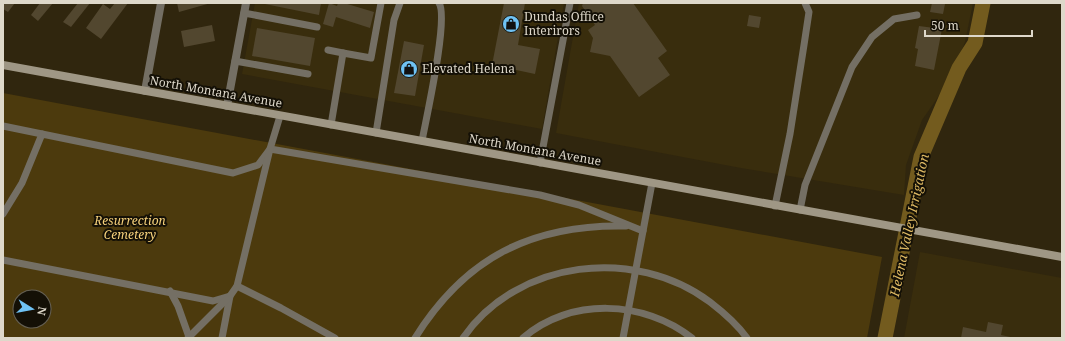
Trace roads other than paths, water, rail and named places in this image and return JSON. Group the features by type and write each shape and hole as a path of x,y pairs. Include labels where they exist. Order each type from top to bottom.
{"main road":[{"name":"North Montana Avenue","path":"3,65 1062,257"}],"street":[{"path":"145,91 161,3"},
{"path":"226,106 246,3"}],"lane":[{"path":"328,50 371,58 381,3"},
{"path":"376,133 394,20 400,3"},
{"path":"422,142 440,41 442,17 439,3"},
{"path":"540,163 570,3"},
{"path":"775,206 790,134 809,12 805,3"},
{"path":"244,13 317,27"},
{"path":"800,210 805,185 852,67 872,37 894,19 917,14"},
{"path":"331,125 344,53"},
{"path":"235,61 308,74"},
{"path":"170,291 178,306 188,337 230,296 237,286 270,149 280,116"},
{"path":"3,126 233,173 258,166 270,149"},
{"path":"3,214 22,183 42,134"},
{"path":"270,149 540,195 578,206 643,231"},
{"path":"623,338 652,183"},
{"path":"415,338 429,315 450,290 475,269 502,251 532,238 563,229 595,225 628,226"},
{"path":"3,260 170,291 213,301 230,296"},
{"path":"463,338 470,328 497,303 528,284 563,271 600,266 636,269 668,278 697,292 723,312 747,338"},
{"path":"237,286 335,338"},
{"path":"222,338 230,296"},
{"path":"523,338 540,326 571,313 605,308 629,310 655,317 671,324 692,338"}],"waterway":[{"name":"Helena Valley Irrigation","path":"885,338 921,157 959,68 975,43 983,3"}],"place":[{"name":"Dundas Office Interirors","path":"511,24"},
{"name":"Elevated Helena","path":"409,69"}],"park label":[{"name":"Resurrection Cemetery","path":"130,228"}]}
